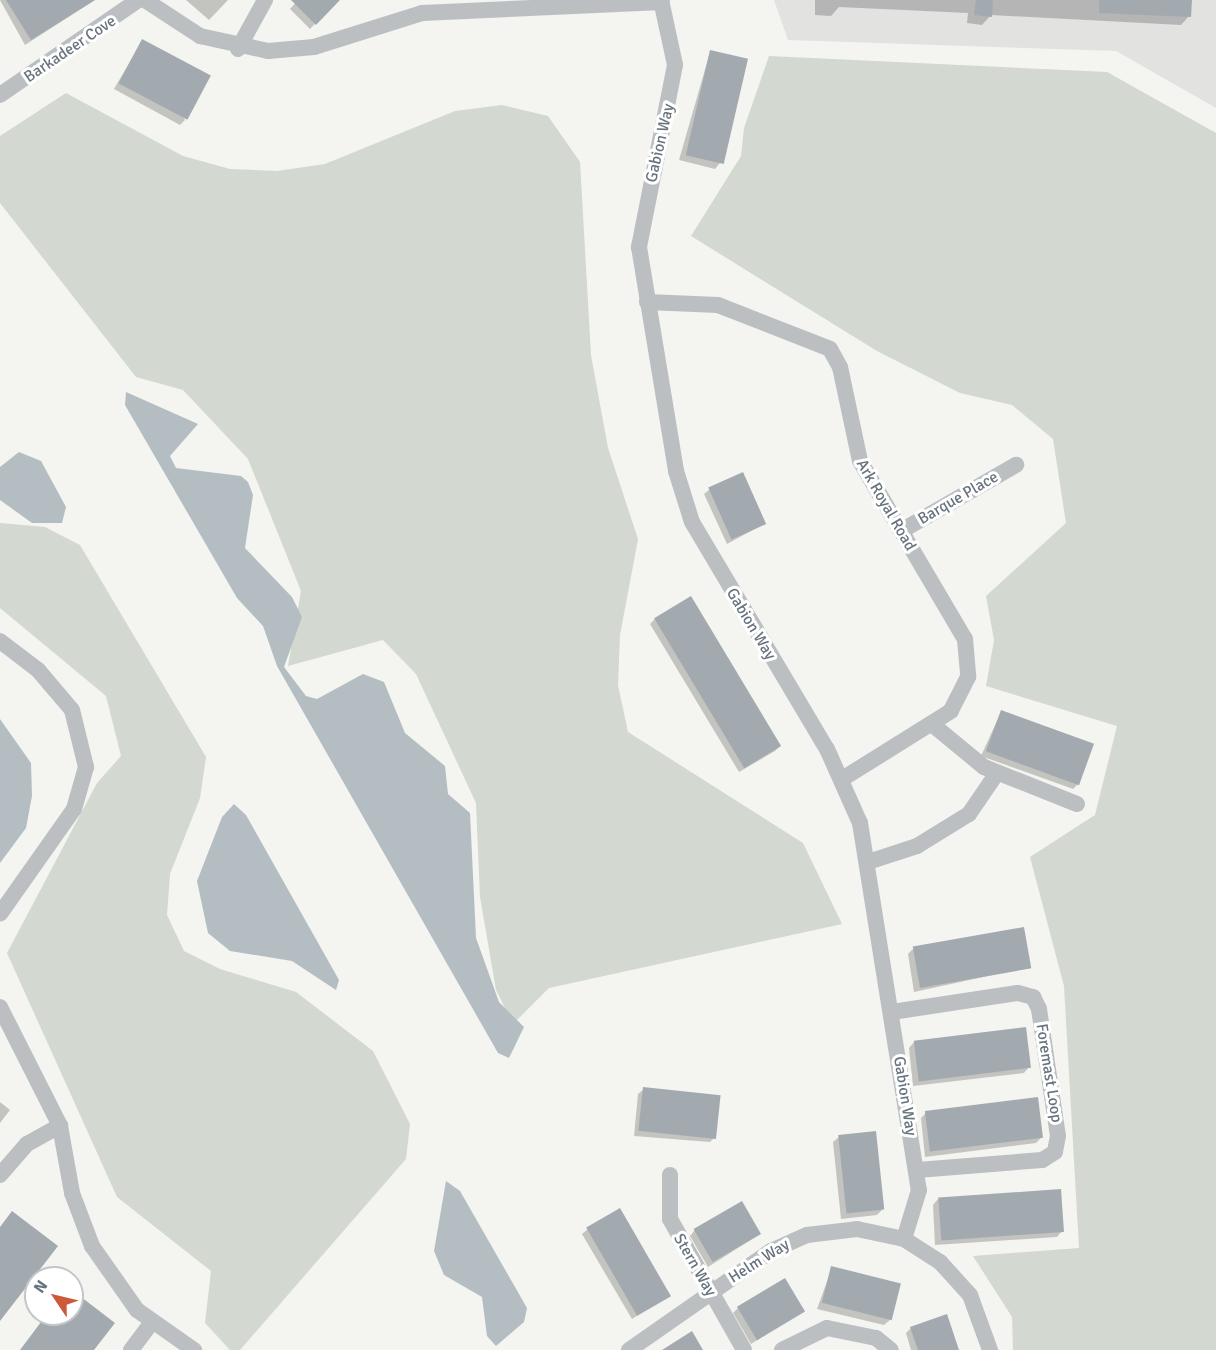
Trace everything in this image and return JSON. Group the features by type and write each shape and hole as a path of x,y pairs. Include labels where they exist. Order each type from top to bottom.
{"street":[{"name":"Barkadeer Cove","path":"0,95 138,0"},
{"path":"145,0 184,29 238,49 314,47 422,7 662,1"},
{"path":"238,49 265,0"},
{"name":"Gabion Way","path":"662,1 675,65 641,228 647,302 676,471 692,522 842,778 860,823 917,1170 916,1211 904,1239"},
{"name":"Ark Royal Road","path":"647,302 718,305 830,349 840,367 853,445 968,651 964,689 951,711 933,725 842,778"},
{"name":"Barque Place","path":"901,531 1016,465"},
{"path":"0,641 38,670 72,710 86,767 74,809 0,914"},
{"path":"933,725 969,757 997,773 1077,804"},
{"path":"868,862 916,846 969,814 997,773"},
{"name":"Foremast Loop","path":"892,1012 1018,993 1033,997 1040,1009 1058,1136 1056,1152 1042,1160 917,1170"},
{"path":"0,1007 60,1126 72,1193 92,1246 124,1296 152,1322 194,1350"},
{"path":"0,1175 27,1144 60,1126"},
{"name":"Stern Way","path":"670,1175 670,1219 744,1350"},
{"name":"Helm Way","path":"629,1350 771,1251 807,1235 857,1229 904,1239 940,1262 970,1295 990,1350"},
{"path":"131,1350 152,1322"},
{"path":"782,1350 827,1328 876,1338 891,1350"}],"shaded area":[{"path":"774,0 1216,0 1216,108 1116,51 788,40"},
{"path":"769,56 1107,72 1216,133 1216,1350 1013,1350 1012,1317 973,1256 1079,1248 1064,986 1030,857 1095,815 1117,726 986,686 994,640 986,596 1066,523 1053,439 1012,405 960,393 877,351 691,236 741,156 744,128"},
{"path":"66,93 183,156 230,169 277,171 325,164 455,111 502,105 548,116 580,162 591,355 608,448 638,539 620,635 618,685 628,732 803,843 842,924 549,988 513,1024 496,990 480,897 476,803 416,674 383,640 288,666 301,591 248,459 183,390 136,377 0,203 0,136"},
{"path":"126,392 198,424 170,456 176,468 241,476 248,482 253,495 245,548 292,597 302,617 284,667 306,696 317,699 363,674 384,682 405,733 445,766 448,794 470,813 476,938 499,1002 524,1027 509,1058 498,1053 277,666 263,626 237,598 125,405"},
{"path":"19,452 41,461 66,507 62,523 32,523 0,500 0,467"},
{"path":"0,523 45,527 80,545 206,757 200,798 170,874 167,915 184,951 220,969 296,992 373,1051 410,1124 406,1159 240,1350 230,1350 205,1323 211,1271 117,1197 7,953 97,783 121,756 106,696 0,608"},
{"path":"0,719 31,763 32,796 26,828 0,863"},
{"path":"234,804 246,815 339,980 336,990 292,961 230,951 208,933 197,881 222,817"},
{"path":"446,1181 460,1191 527,1308 524,1322 496,1346 487,1336 482,1297 444,1275 434,1251"}],"building":[{"path":"6,0 95,0 31,40"},
{"path":"291,0 340,0 316,25"},
{"path":"976,0 993,0 992,17 974,15"},
{"path":"1099,0 1192,0 1191,17 1099,13"},
{"path":"142,39 211,76 187,120 119,83"},
{"path":"710,50 748,59 724,164 686,155"},
{"path":"743,472 766,524 731,540 708,487"},
{"path":"691,596 781,746 744,768 654,618"},
{"path":"1001,710 1094,744 1079,785 986,751"},
{"path":"1024,927 1031,968 920,988 913,947"},
{"path":"1026,1027 1031,1068 919,1081 914,1041"},
{"path":"643,1087 721,1095 716,1139 638,1131"},
{"path":"1038,1097 1043,1138 930,1152 925,1111"},
{"path":"876,1131 884,1210 846,1214 838,1135"},
{"path":"1061,1189 1064,1232 941,1240 938,1198"},
{"path":"742,1201 761,1234 713,1262 694,1229"},
{"path":"620,1208 671,1296 637,1316 586,1228"},
{"path":"12,1211 58,1246 43,1266 24,1266 24,1290 0,1321 0,1227"},
{"path":"831,1266 901,1283 892,1320 822,1303"},
{"path":"785,1278 805,1311 757,1340 737,1307"},
{"path":"84,1299 115,1323 94,1350 20,1350 38,1326 84,1326"},
{"path":"947,1314 959,1350 918,1350 910,1327"},
{"path":"692,1331 703,1350 662,1350"}]}
